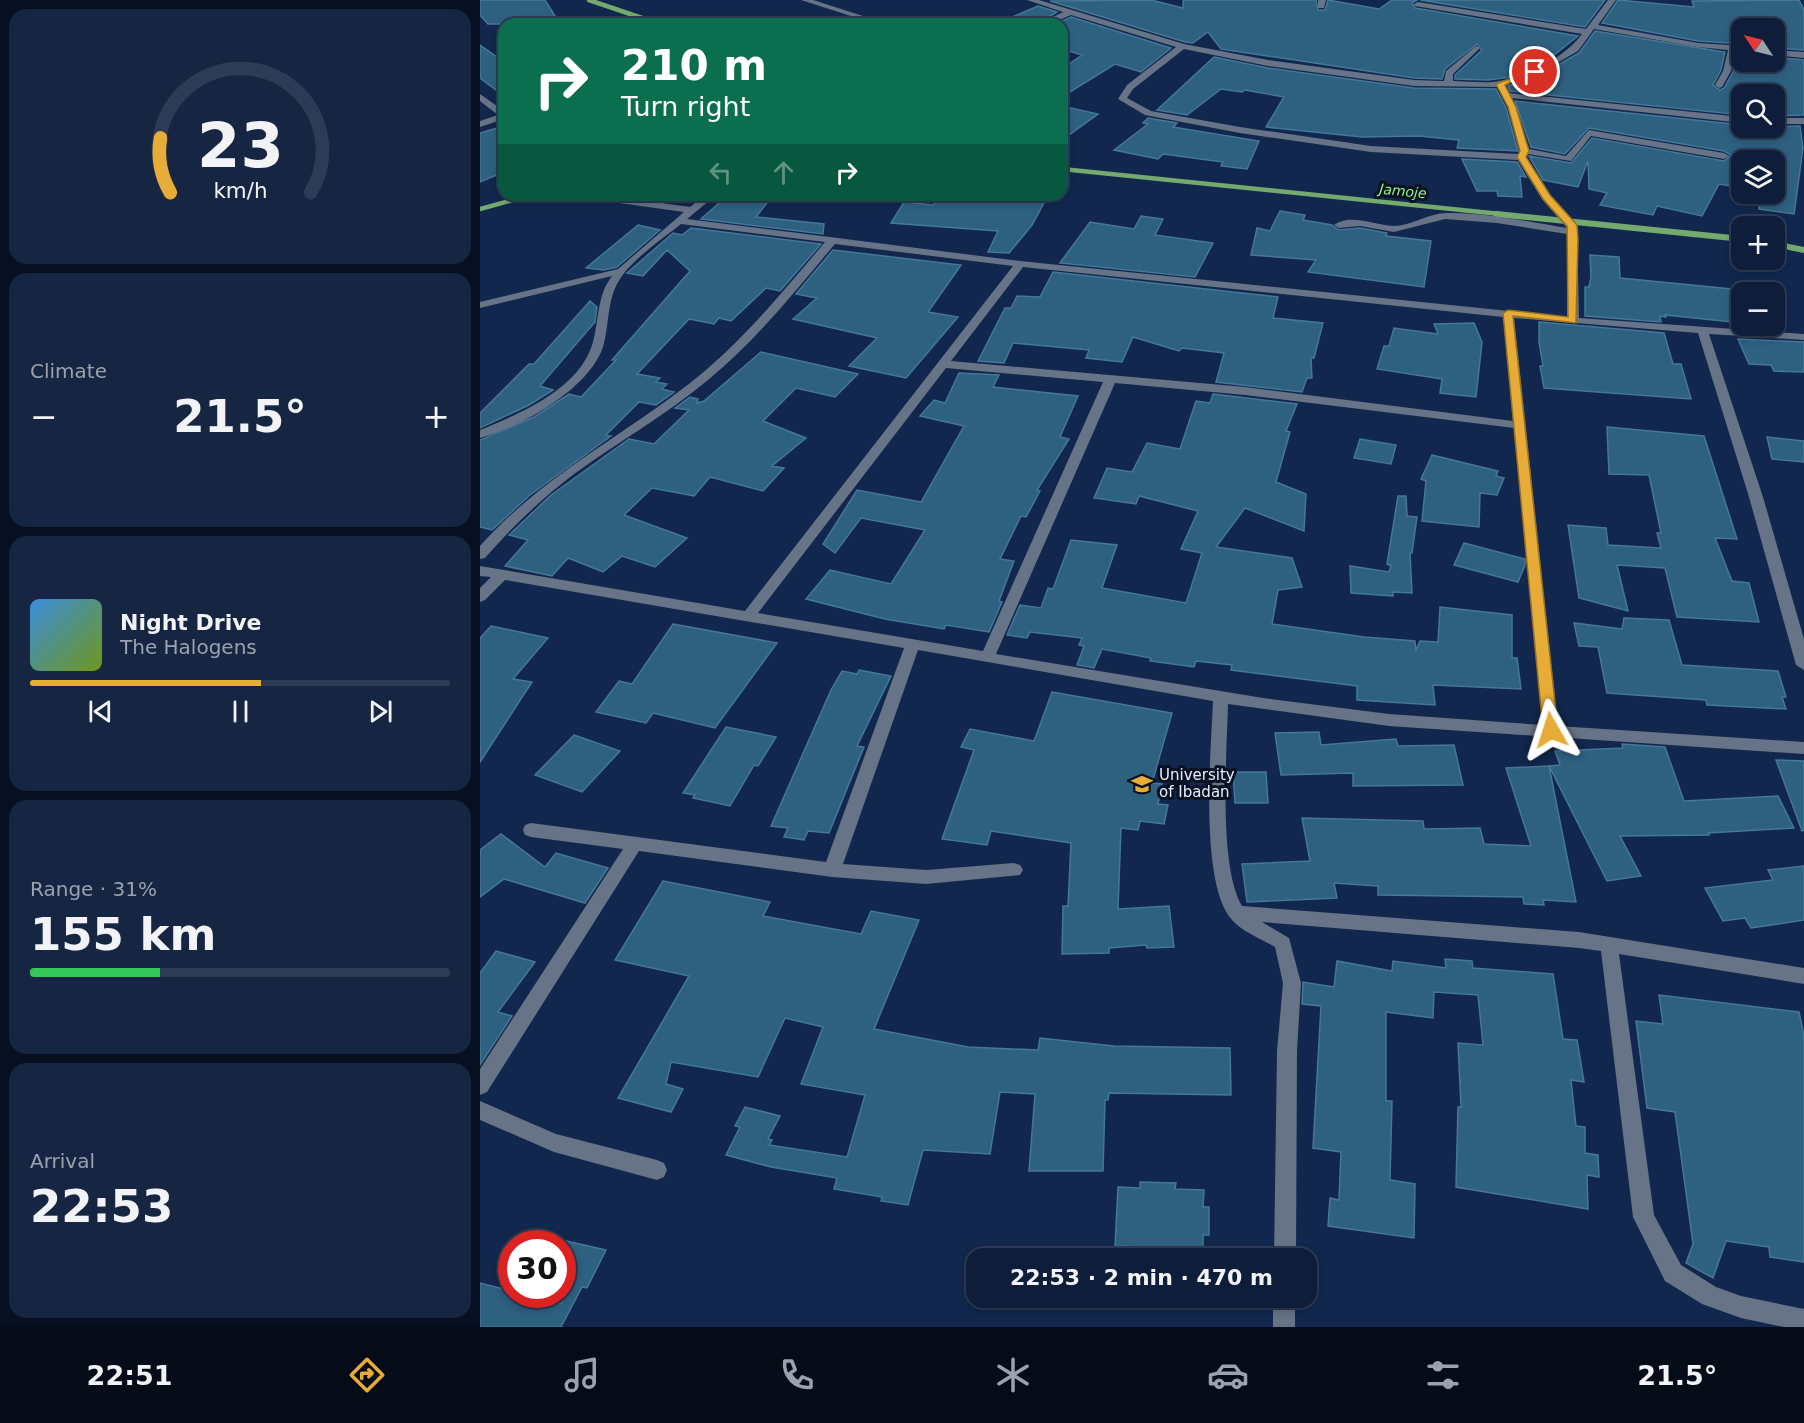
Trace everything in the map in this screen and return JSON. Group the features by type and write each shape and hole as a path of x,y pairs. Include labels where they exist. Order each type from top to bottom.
{"street":[{"path":"805,0 864,18"},
{"path":"1031,0 1182,46 1322,71 1414,83 1448,84 1500,84 1535,72 1575,49 1612,0"},
{"path":"1418,4 1731,47"},
{"path":"1057,18 1071,12"},
{"path":"1182,46 1130,87 1122,99 1148,113 1252,132 1371,149 1523,154 1568,159 1589,133 1724,156"},
{"path":"1448,84 1449,73 1476,48"},
{"path":"1785,53 1804,55"},
{"path":"1719,85 1731,62"},
{"path":"1500,84 1506,94 1523,154 1546,197 1572,225 1573,321"},
{"path":"1506,94 1731,119"},
{"path":"480,97 498,110"},
{"path":"480,124 498,117"},
{"path":"1785,121 1804,121"},
{"path":"627,201 693,210"},
{"path":"480,434 525,415 585,370 596,351 603,309 613,282 622,271 704,201"},
{"path":"1339,225 1360,224 1394,229 1445,216 1497,220 1573,232"},
{"path":"680,221 1020,264 1573,321 1804,337"},
{"path":"480,555 505,525 571,470 637,427 733,353 833,240"},
{"path":"747,618 1020,264"},
{"path":"480,305 544,292 597,275 622,271"},
{"path":"1508,313 1551,730"},
{"path":"1702,329 1756,497 1804,665"},
{"path":"943,364 1245,391 1519,425"},
{"path":"987,658 1110,380"},
{"path":"480,571 1221,697 1389,720 1804,748"},
{"path":"480,597 501,575"},
{"path":"832,870 912,645"},
{"path":"1221,697 1218,799 1225,893 1236,913 1283,943 1292,983 1287,1051 1285,1248"},
{"path":"531,831 832,870 926,877 1014,870"},
{"path":"480,1086 635,844"},
{"path":"1236,913 1567,939 1804,976"},
{"path":"1609,945 1644,1217 1673,1273 1710,1296 1741,1307 1804,1320"},
{"path":"480,1110 554,1143 657,1170"},
{"path":"1284,1308 1284,1327"}],"building":[{"path":"480,0 545,0 556,18 498,18 498,24 488,24 480,15"},
{"path":"1151,0 1183,8 1183,0 1316,0 1318,10 1325,10 1328,0 1379,9 1392,0 1417,0 1412,3 1415,8 1578,36 1544,63 1510,77 1488,80 1455,79 1455,75 1482,50 1477,44 1445,69 1442,79 1414,78 1221,49 1208,32 1193,43 1185,42 1050,1"},
{"path":"1420,0 1605,0 1585,27"},
{"path":"1618,0 1694,7 1692,1 1799,0 1804,10 1804,50 1785,49 1785,18 1731,18 1731,43 1698,41 1602,23"},
{"path":"1038,6 1057,12 1047,18 1010,18"},
{"path":"1071,17 1171,48 1141,72 1115,64 1068,93 1068,65 1082,55 1068,51 1068,18"},
{"path":"1595,31 1725,52 1721,70 1713,85 1720,90 1724,88 1733,72 1785,72 1785,58 1804,60 1804,115 1785,116 1785,84 1731,84 1731,114 1510,91 1508,86 1539,76 1579,53"},
{"path":"480,45 498,58 498,92 480,78"},
{"path":"1214,57 1268,68 1414,88 1496,89 1506,108 1518,151 1457,148 1459,140 1419,136 1362,137 1266,127 1284,97 1245,90 1242,92 1221,89 1187,115 1157,110"},
{"path":"1515,101 1731,124 1731,138 1785,138 1785,127 1800,126 1803,148 1794,214 1759,209 1759,204 1785,204 1785,150 1731,150 1731,155 1724,151 1589,128 1565,154 1531,147"},
{"path":"1068,107 1098,114 1068,136"},
{"path":"1148,118 1177,123 1173,127 1259,141 1247,169 1221,166 1223,162 1163,154 1158,159 1114,150 1148,124 1143,123"},
{"path":"498,128 498,174 480,182 480,133"},
{"path":"1592,138 1724,161 1731,155 1731,186 1719,184 1702,216 1657,206 1653,215 1600,205 1607,193 1589,189 1588,161 1578,187 1543,180 1529,156 1571,163"},
{"path":"1462,159 1517,162 1526,177 1520,176 1522,197 1498,196 1497,191 1477,191"},
{"path":"721,201 768,201 756,217 824,224 823,234 701,219"},
{"path":"936,201 1045,201 1032,225 1009,253 988,252 998,231 891,223 904,202 933,205"},
{"path":"1280,211 1305,215 1303,220 1332,225 1339,230 1360,228 1387,233 1386,236 1431,241 1424,287 1308,272 1316,260 1251,255 1257,228 1270,231"},
{"path":"1141,216 1163,219 1155,235 1213,243 1195,277 1060,263 1090,222 1134,229"},
{"path":"638,225 660,230 617,267 604,270 586,268"},
{"path":"691,228 821,244 780,291 766,288 731,321 719,318 714,324 689,319 637,374 660,378 656,382 667,384 662,389 674,392 656,405 639,402 606,435 611,436 530,495 492,530 480,527 480,440 534,417 569,394 581,397 616,360 612,360 690,271 667,250 643,276 627,273 673,233 682,235"},
{"path":"833,250 961,265 928,312 958,317 906,378 849,366 877,338 793,319 817,298 796,294"},
{"path":"1590,255 1619,257 1620,278 1731,289 1731,322 1665,315 1666,317 1660,316 1661,322 1585,316 1585,287 1589,287"},
{"path":"1053,272 1278,297 1273,318 1323,323 1314,358 1311,358 1312,378 1307,378 1302,392 1216,382 1224,353 1182,348 1179,351 1133,337 1122,362 1086,358 1089,350 1013,343 1004,363 978,361 1005,308 1011,308 1017,296 1040,297"},
{"path":"590,301 597,307 595,322 540,386 553,390 529,405 480,428 480,413 529,364 534,364"},
{"path":"1539,322 1664,333 1673,364 1681,364 1691,399 1544,388 1540,366 1543,366 1539,342"},
{"path":"1474,323 1482,342 1476,397 1440,393 1442,379 1377,369 1384,346 1389,346 1394,328 1438,334 1434,324"},
{"path":"1738,339 1804,342 1804,372 1774,371 1771,365 1749,364"},
{"path":"761,352 858,374 835,397 796,388 763,421 806,438 772,466 784,468 763,491 710,477 694,496 652,488 624,515 687,538 655,567 622,556 603,572 568,558 552,576 505,566 528,540 509,535 551,495 629,439 654,444 689,410 675,408 690,397 698,399 697,403 704,401"},
{"path":"959,373 999,375 993,387 1078,396 1060,437 1069,439 1037,490 1040,491 1026,517 1021,516 1000,559 1014,561 999,601 1002,602 989,632 946,625 944,629 885,619 806,599 830,570 891,584 925,530 861,518 835,553 823,544 857,490 921,502 964,426 920,416 934,400 945,403"},
{"path":"1213,394 1297,404 1286,431 1290,432 1276,482 1306,494 1304,531 1245,508 1216,547 1292,558 1302,587 1278,590 1272,624 1364,637 1415,641 1416,650 1420,641 1438,642 1440,607 1512,615 1512,658 1517,658 1521,689 1433,685 1435,705 1357,700 1357,686 1231,670 1232,665 1196,661 1194,667 1150,661 1151,658 1102,649 1094,668 1077,665 1084,646 1079,645 1082,638 1030,632 1027,638 1007,635 1020,605 1041,608 1048,588 1053,589 1071,540 1117,545 1102,588 1186,603 1202,553 1181,549 1198,511 1139,496 1136,504 1094,498 1107,468 1132,472 1147,443 1180,449 1196,401 1210,403"},
{"path":"1607,427 1704,436 1737,539 1715,538 1732,581 1749,583 1759,622 1677,617 1665,568 1617,565 1628,611 1579,598 1568,525 1606,528 1608,545 1661,548 1657,533 1661,533 1649,475 1609,474"},
{"path":"1767,437 1804,441 1804,462 1772,459"},
{"path":"1360,439 1396,445 1391,464 1354,458"},
{"path":"1432,455 1498,471 1496,476 1504,478 1497,495 1480,493 1479,527 1422,521 1426,481 1421,479"},
{"path":"1398,496 1406,496 1407,516 1417,517 1412,553 1410,553 1412,593 1393,592 1393,596 1351,593 1350,566 1389,572 1391,566 1387,564"},
{"path":"1464,543 1525,559 1518,582 1454,565"},
{"path":"1624,618 1669,620 1682,665 1778,671 1786,697 1782,697 1786,709 1707,705 1706,700 1607,693 1598,647 1579,646 1574,623 1622,629"},
{"path":"673,624 777,643 715,728 653,713 646,723 596,712 619,681 632,684"},
{"path":"491,626 548,638 513,679 532,682 480,762 480,638"},
{"path":"859,670 891,676 857,746 864,747 829,833 808,831 804,840 784,837 788,828 771,826 831,690 842,671 857,674"},
{"path":"1052,692 1172,713 1152,783 1162,784 1158,804 1168,805 1164,824 1140,821 1138,830 1121,828 1118,909 1169,906 1174,947 1147,948 1146,945 1109,948 1109,953 1062,954 1063,906 1068,906 1071,843 991,831 987,845 942,839 974,750 961,747 970,729 1034,741"},
{"path":"726,727 776,737 758,766 754,765 730,806 693,798 695,795 683,793"},
{"path":"1319,732 1321,745 1396,739 1398,746 1454,745 1463,785 1353,786 1353,773 1281,775 1275,733"},
{"path":"574,735 620,751 582,792 535,775"},
{"path":"1622,744 1665,747 1684,801 1778,796 1794,828 1708,833 1709,835 1620,836 1641,876 1607,881 1549,766 1560,765 1555,751 1623,748"},
{"path":"1776,760 1804,761 1804,830 1802,831"},
{"path":"1549,766 1576,902 1543,900 1544,905 1524,904 1523,897 1378,895 1378,886 1334,883 1337,898 1247,902 1242,864 1310,861 1302,818 1423,821 1424,829 1480,828 1484,844 1531,846 1506,768"},
{"path":"1233,772 1266,772 1268,803 1235,803"},
{"path":"501,834 545,867 556,853 608,868 585,903 504,879 480,897 480,850"},
{"path":"1804,866 1804,920 1751,928 1745,918 1723,921 1705,888 1773,880 1768,870"},
{"path":"663,881 770,902 763,916 861,934 871,911 919,920 874,1029 968,1047 1038,1050 1040,1038 1114,1046 1230,1048 1231,1095 1109,1093 1108,1100 1105,1100 1103,1171 1029,1171 1035,1094 1000,1092 990,1154 923,1150 908,1205 881,1201 882,1197 834,1189 837,1178 771,1167 726,1155 740,1127 735,1126 745,1107 780,1116 768,1139 772,1140 769,1145 847,1157 865,1095 801,1084 823,1027 785,1018 758,1077 671,1062 666,1084 683,1089 671,1112 618,1098 689,976 615,960"},
{"path":"496,951 535,962 498,1012 512,1016 480,1065 480,973"},
{"path":"1445,959 1472,961 1473,968 1553,974 1563,1039 1577,1040 1584,1082 1571,1080 1576,1126 1585,1127 1585,1153 1598,1155 1599,1177 1587,1175 1588,1209 1456,1187 1458,1107 1461,1107 1458,1043 1483,1045 1478,995 1434,992 1433,1018 1386,1012 1386,1101 1392,1101 1390,1180 1415,1184 1414,1238 1328,1226 1330,1198 1339,1200 1341,1152 1313,1148 1321,1006 1302,1004 1303,982 1334,987 1337,961 1392,971 1393,961 1446,968"},
{"path":"1659,995 1799,1012 1804,1036 1804,1262 1770,1257 1769,1247 1726,1241 1713,1278 1686,1263 1693,1244 1675,1112 1647,1108 1636,1021 1663,1024"},
{"path":"1140,1182 1176,1183 1175,1189 1204,1190 1203,1207 1209,1207 1209,1235 1203,1235 1203,1248 1115,1246 1118,1187 1140,1188"},
{"path":"576,1243 606,1250 587,1288 582,1287 576,1298"},
{"path":"480,1283 498,1288 498,1308 571,1308 561,1327 480,1327"}],"waterway":[{"name":"Jamoje","path":"589,0 642,18"},
{"name":"Jamoje","path":"1068,170 1510,215"},
{"path":"480,209 509,201"},
{"name":"Jamoje","path":"1496,214 1731,238"},
{"name":"Jamoje","path":"1785,246 1804,250"}],"place":[{"name":"University of Ibadan","path":"1142,784"}],"route":[{"path":"1535,72 1500,84 1512,107 1524,151 1521,157 1546,197 1572,225 1574,239 1573,321 1508,313 1551,730"}]}
